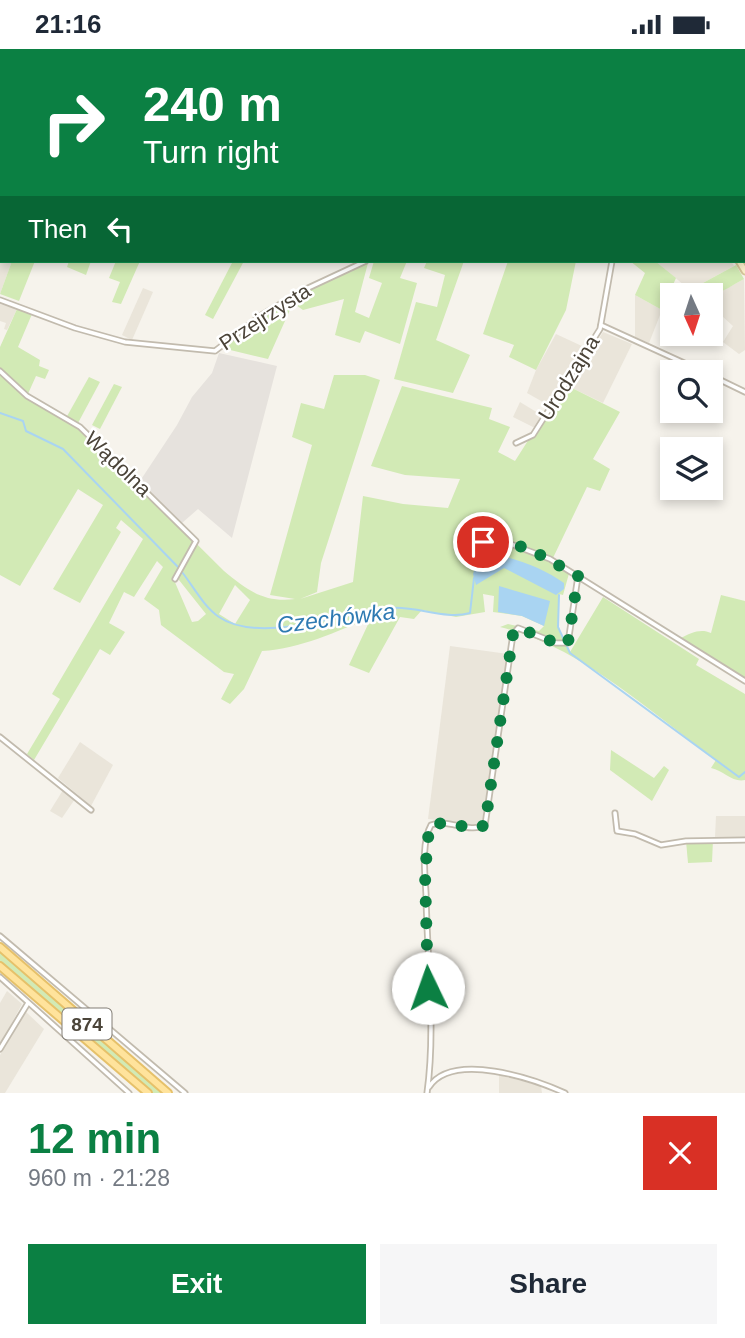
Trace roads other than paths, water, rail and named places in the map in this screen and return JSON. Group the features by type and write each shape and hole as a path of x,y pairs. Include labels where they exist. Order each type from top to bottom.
{"main road":[{"name":"874","path":"0,947 168,1093"},
{"name":"874","path":"0,966 148,1093"}],"street":[{"name":"Przejrzysta","path":"0,300 75,328 130,343 215,351 263,314 362,263"},
{"name":"Urodzajna","path":"516,443 533,435 601,325 612,263"},
{"path":"601,325 678,360"},
{"name":"Wądolna","path":"0,371 27,396 80,427 196,541 175,579"},
{"path":"723,381 745,392"},
{"path":"466,543 499,542 526,547 578,576 745,681"},
{"path":"427,1091 430,1033 425,873 431,825 437,823 478,828 485,825 513,634 518,628 561,645 569,640 578,576"},
{"path":"0,737 91,810"},
{"path":"615,813 617,831 635,834 661,845 719,839 745,840"},
{"path":"0,936 186,1093"},
{"path":"0,977 129,1093"},
{"path":"0,1049 28,1003"},
{"path":"427,1091 431,1083 449,1074 483,1070 505,1073 565,1093"}],"water":[{"path":"480,551 535,567 564,583 564,589 556,595 504,568 476,585 473,574"},
{"path":"499,586 550,601 544,626 522,616 498,612"}],"waterway":[{"name":"Czechówka","path":"0,413 23,421 26,431 63,449 178,567"},
{"name":"Czechówka","path":"182,572 219,617 236,625 257,628 304,625 391,608 451,615 470,613 474,578"},
{"name":"Czechówka","path":"559,595 558,627 570,653 739,777 745,772"}]}
